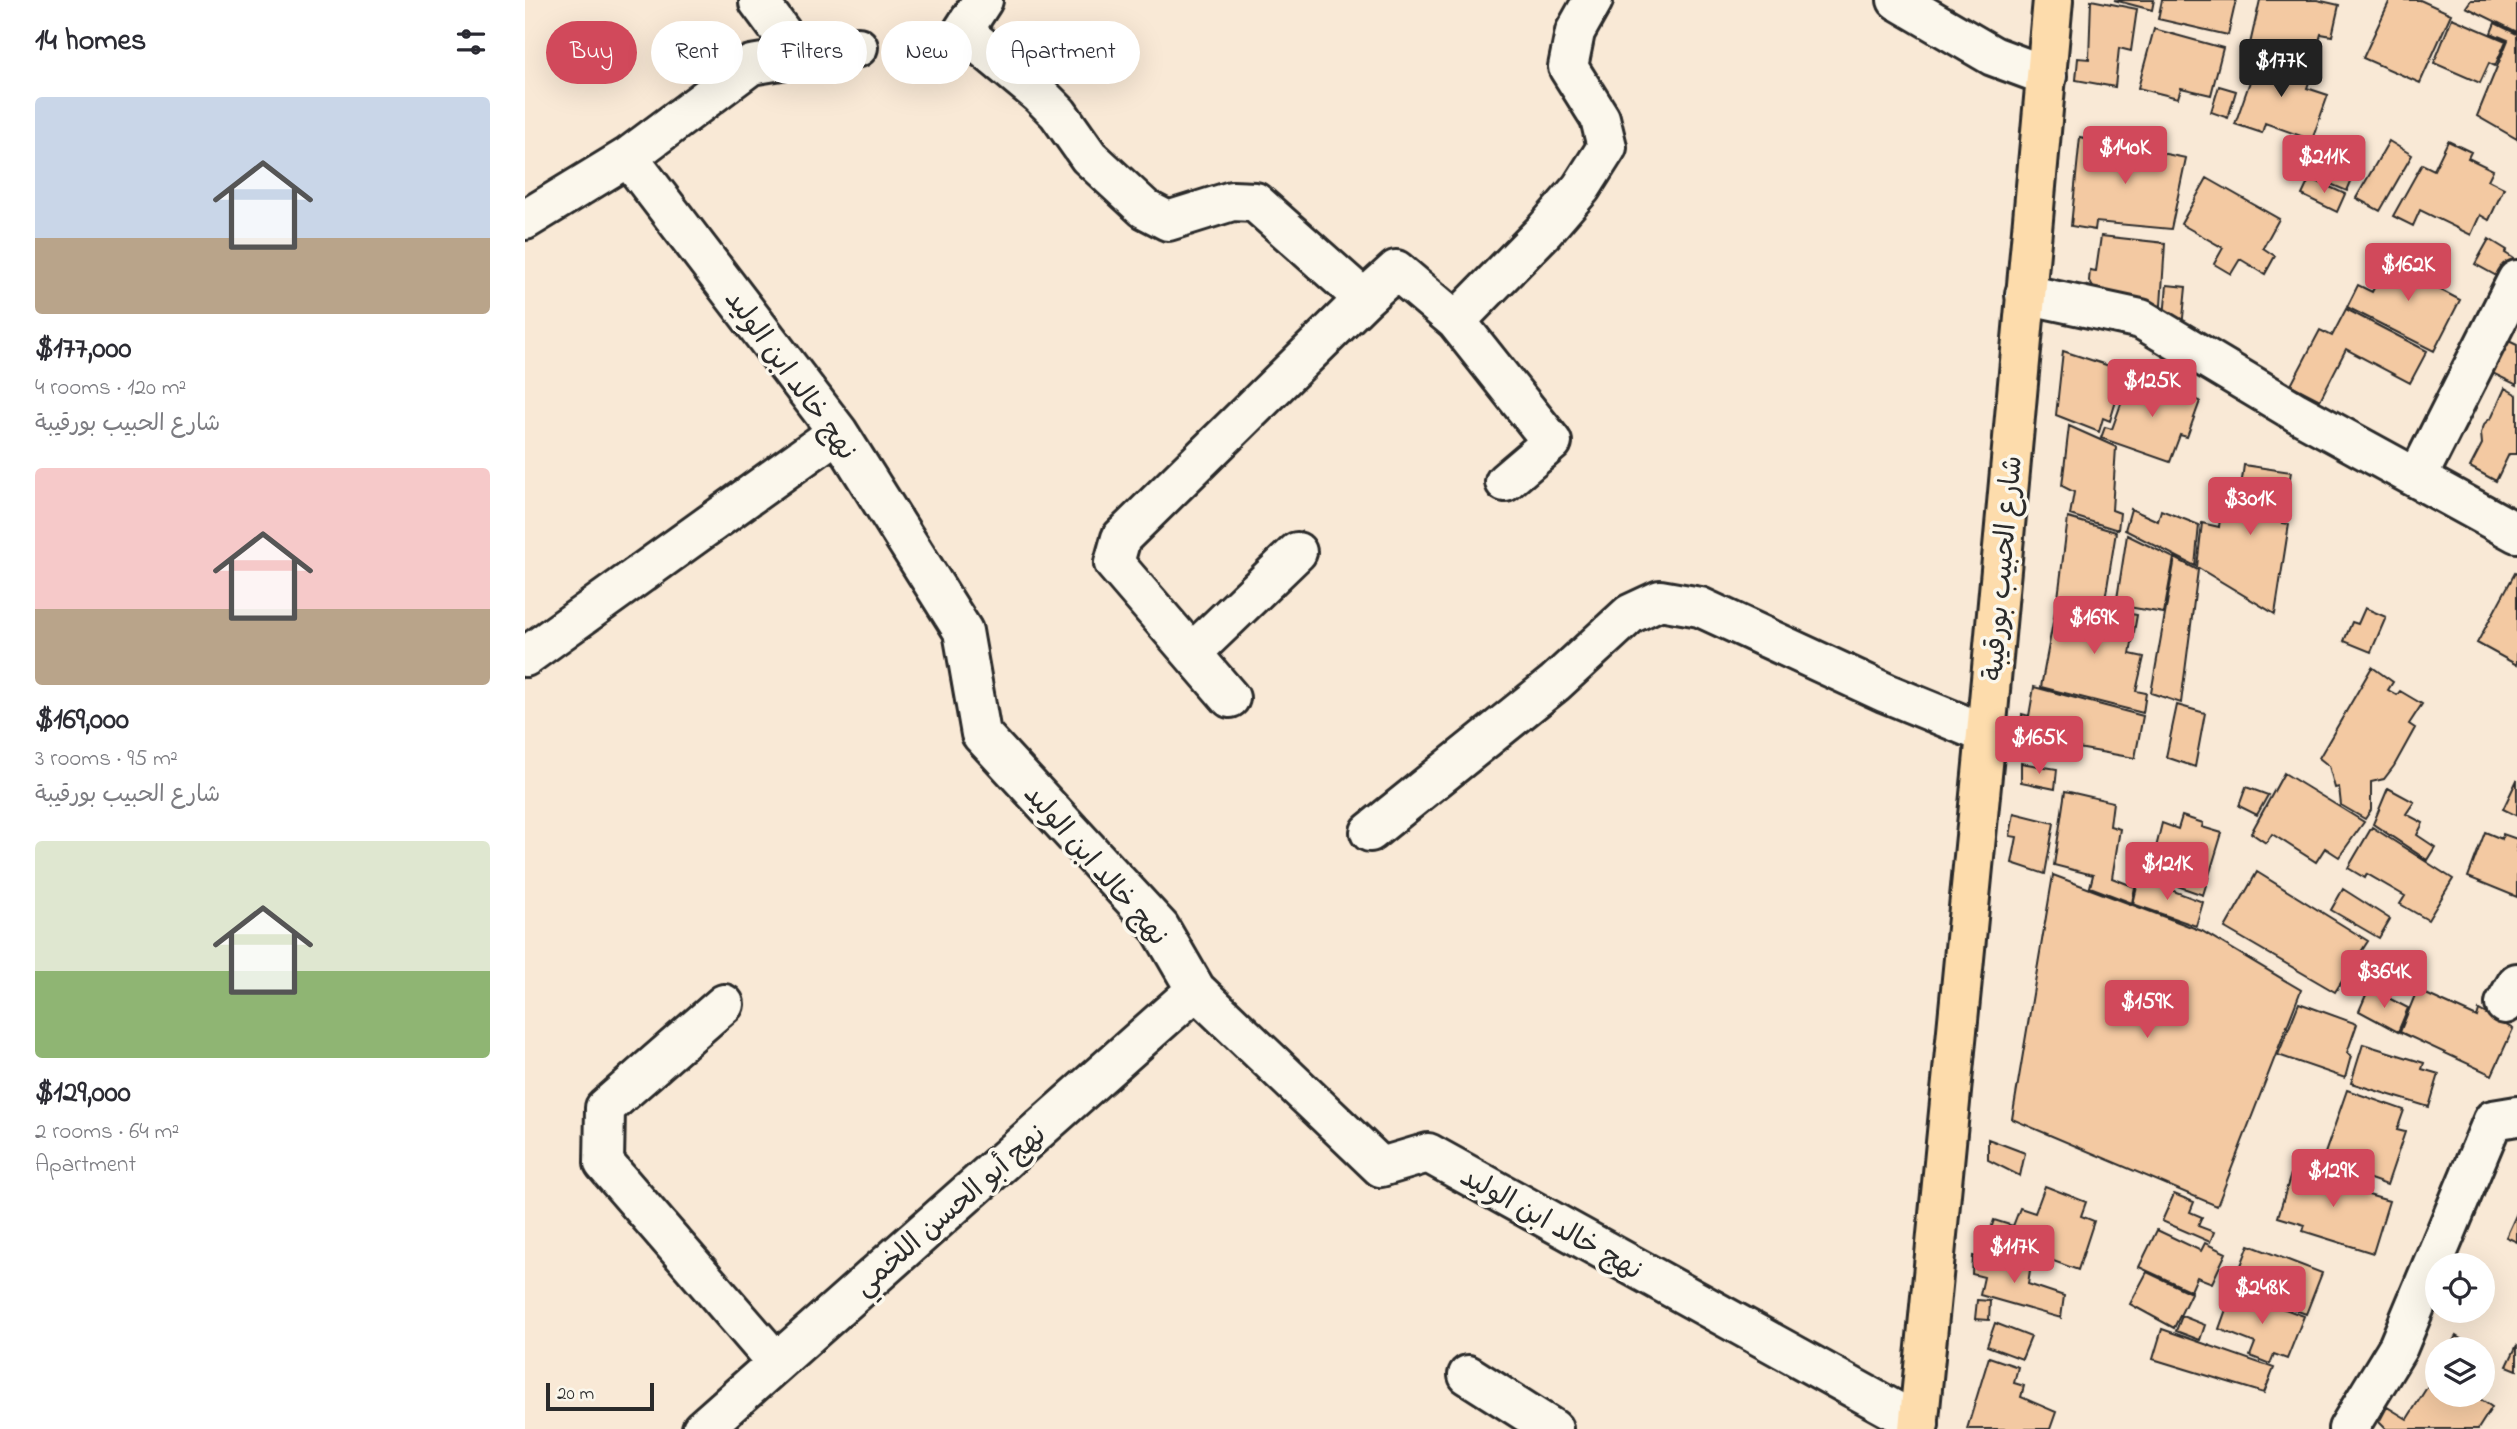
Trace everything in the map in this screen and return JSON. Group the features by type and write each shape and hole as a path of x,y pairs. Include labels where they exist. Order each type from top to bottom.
{"main road":[{"name":"شارع الحبيب بورقيبة","path":"1918,1427 1986,734 2053,0"}],"street":[{"path":"761,0 759,2 773,21"},
{"path":"983,0 963,30 1039,94 1058,113 1089,157 1145,209 1168,222 1231,201 1255,202 1364,299"},
{"path":"1456,321 1552,223 1581,188 1607,147 1600,118 1568,66 1575,32 1593,0"},
{"path":"1896,0 1993,56 2047,76"},
{"path":"525,220 628,157 751,65 757,64"},
{"name":"نهج خالد ابن الوليد","path":"628,157 838,432 963,631 981,734 1160,928 1196,990 1381,1167 1428,1153 1918,1427"},
{"path":"1230,698 1114,563 1121,538 1396,270 1456,321 1552,442 1505,482"},
{"path":"2417,478 2517,280"},
{"path":"2025,294 2141,319 2296,412 2517,533"},
{"path":"525,657 838,432"},
{"path":"1192,653 1297,552"},
{"path":"1370,832 1555,683 1630,614 1660,600 1700,607 1886,693 1986,734"},
{"name":"نهج أبو الحسن اللخمي","path":"702,1429 1196,990"},
{"path":"724,1004 605,1108 604,1163 776,1362"},
{"path":"2350,1428 2398,1348 2493,1120 2517,1116"},
{"path":"1468,1375 1553,1429"}],"building":[{"path":"2091,0 2137,9 2131,51 2119,48 2115,87 2076,80 2078,58 2089,59"},
{"path":"2114,0 2154,0 2152,10"},
{"path":"2162,0 2236,0 2228,35 2158,19"},
{"path":"2260,0 2317,0 2339,5 2332,36 2321,34 2314,60 2250,44"},
{"path":"2390,0 2420,0 2451,14 2420,83 2363,58"},
{"path":"2471,0 2517,0 2517,32 2466,7"},
{"path":"2452,18 2506,41 2495,66 2489,63 2480,83 2434,63"},
{"path":"2495,23 2517,34 2517,139 2477,116 2508,40 2491,33"},
{"path":"2154,29 2223,48 2211,95 2181,88 2178,98 2138,88"},
{"path":"2260,53 2313,71 2307,88 2328,95 2312,140 2265,123 2262,133 2235,124"},
{"path":"2219,86 2236,91 2228,118 2211,112"},
{"path":"2080,137 2186,158 2171,229 2096,222 2095,230 2071,226"},
{"path":"2389,141 2412,155 2380,211 2356,198"},
{"path":"2448,141 2471,152 2468,158 2493,170 2488,180 2504,188 2489,220 2480,215 2471,235 2420,210 2413,226 2393,216 2422,164 2434,170"},
{"path":"2308,152 2355,172 2347,191 2300,171"},
{"path":"2207,178 2279,219 2263,248 2275,256 2265,274 2240,259 2231,274 2214,264 2223,248 2181,224"},
{"path":"2310,178 2345,194 2337,212 2302,195"},
{"path":"2101,236 2165,243 2161,306 2101,299 2089,281 2090,270 2096,271"},
{"path":"2489,239 2507,250 2505,253 2513,258 2502,279 2475,264"},
{"path":"2391,254 2444,280 2439,289 2460,300 2434,351 2347,307 2358,285 2372,292"},
{"path":"2167,285 2186,287 2182,328 2163,327"},
{"path":"2346,309 2427,351 2410,383 2346,349 2320,400 2291,385 2320,330 2332,336"},
{"path":"2498,336 2517,345 2517,385 2482,368"},
{"path":"2063,351 2125,371 2110,421 2103,418 2099,432 2056,415"},
{"path":"2131,376 2200,401 2187,437 2180,435 2170,462 2101,438 2105,427 2112,429"},
{"path":"2505,388 2517,395 2517,454 2509,454 2496,481 2470,467 2482,444 2481,433 2485,423 2492,417"},
{"path":"2069,426 2116,447 2112,510 2120,513 2118,530 2070,515 2074,492 2062,486"},
{"path":"2244,465 2291,472 2282,523 2289,524 2275,614 2197,567 2202,523 2219,527 2223,494 2230,489 2241,487"},
{"path":"2131,509 2158,521 2161,510 2199,525 2195,566 2125,530"},
{"path":"2068,518 2116,532 2104,606 2058,598"},
{"path":"2127,535 2174,558 2164,613 2116,605"},
{"path":"2175,558 2198,570 2181,703 2151,693"},
{"path":"2515,573 2517,574 2517,665 2477,643"},
{"path":"2057,601 2137,615 2130,654 2144,657 2136,691 2146,693 2143,713 2041,687"},
{"path":"2365,608 2386,617 2371,652 2344,641 2352,622 2358,624"},
{"path":"2372,667 2393,682 2388,690 2397,695 2400,691 2422,704 2409,724 2415,728 2394,766 2384,779 2371,782 2371,810 2365,819 2341,805 2339,787 2335,788 2329,766 2319,758"},
{"path":"2034,687 2143,716 2135,758 2021,738 2022,714 2029,716"},
{"path":"2177,705 2205,713 2195,767 2166,757"},
{"path":"2021,763 2057,769 2055,789 2021,782"},
{"path":"2284,773 2364,822 2339,857 2325,848 2316,862 2272,834 2266,843 2251,833"},
{"path":"2517,780 2517,816 2503,809"},
{"path":"2246,787 2268,795 2257,815 2239,806"},
{"path":"2388,788 2414,802 2406,814 2423,823 2417,835 2435,847 2427,860 2373,824"},
{"path":"2065,791 2113,802 2110,826 2120,829 2112,878 2135,887 2132,903 2090,887 2093,875 2054,865"},
{"path":"2014,813 2054,823 2045,874 2012,863 2017,837 2010,836"},
{"path":"2182,816 2203,823 2202,827 2222,833 2203,895 2149,876 2162,823 2178,829"},
{"path":"2372,827 2453,879 2428,920 2400,904 2405,896 2367,874 2365,878 2348,868"},
{"path":"2485,832 2502,839 2503,834 2517,839 2517,897 2468,877"},
{"path":"2257,872 2368,941 2335,992 2225,928"},
{"path":"2053,875 2202,931 2301,990 2217,1206 2012,1119"},
{"path":"2139,878 2203,902 2196,926 2133,904"},
{"path":"2343,889 2390,919 2379,938 2331,910"},
{"path":"2369,988 2408,1008 2398,1032 2359,1011"},
{"path":"2417,990 2477,1017 2479,1010 2513,1029 2492,1075 2400,1032"},
{"path":"2299,1003 2357,1024 2347,1053 2351,1056 2345,1078 2278,1055"},
{"path":"2363,1044 2424,1063 2422,1069 2439,1074 2429,1107 2351,1083"},
{"path":"2347,1090 2404,1110 2397,1130 2405,1132 2387,1185 2322,1162"},
{"path":"1988,1139 2025,1153 2020,1176 1988,1160"},
{"path":"2294,1164 2367,1187 2365,1194 2389,1201 2373,1253 2303,1231 2305,1225 2278,1217"},
{"path":"2045,1186 2086,1202 2081,1216 2094,1221 2078,1270 1988,1237 1994,1220 2013,1226 2020,1208 2035,1213"},
{"path":"2174,1194 2194,1202 2190,1212 2202,1217 2198,1226 2214,1232 2210,1242 2162,1221"},
{"path":"2517,1213 2517,1242 2506,1237"},
{"path":"2157,1230 2201,1251 2205,1243 2226,1253 2212,1283 2197,1277 2191,1291 2139,1267"},
{"path":"2249,1245 2322,1273 2306,1314 2239,1289 2244,1275 2238,1273"},
{"path":"1979,1253 2031,1263 2028,1284 2064,1296 2061,1318 1980,1295 1984,1277 1972,1274 1973,1256 1978,1257"},
{"path":"2147,1272 2191,1293 2174,1328 2130,1304"},
{"path":"2233,1290 2304,1316 2287,1359 2274,1354 2270,1364 2250,1356 2255,1343 2219,1329"},
{"path":"1977,1300 1990,1301 1989,1320 1975,1319"},
{"path":"2182,1316 2205,1325 2200,1340 2176,1331"},
{"path":"1995,1323 2031,1337 2022,1359 1987,1346"},
{"path":"2162,1329 2274,1368 2264,1393 2153,1359"},
{"path":"2517,1345 2517,1370 2507,1366"},
{"path":"1989,1357 2018,1367 2014,1383 2024,1386 2021,1397 2056,1412 2050,1429 1967,1429"},
{"path":"2425,1391 2425,1407 2492,1407 2478,1429 2386,1429 2379,1422 2387,1407 2407,1419"}]}
